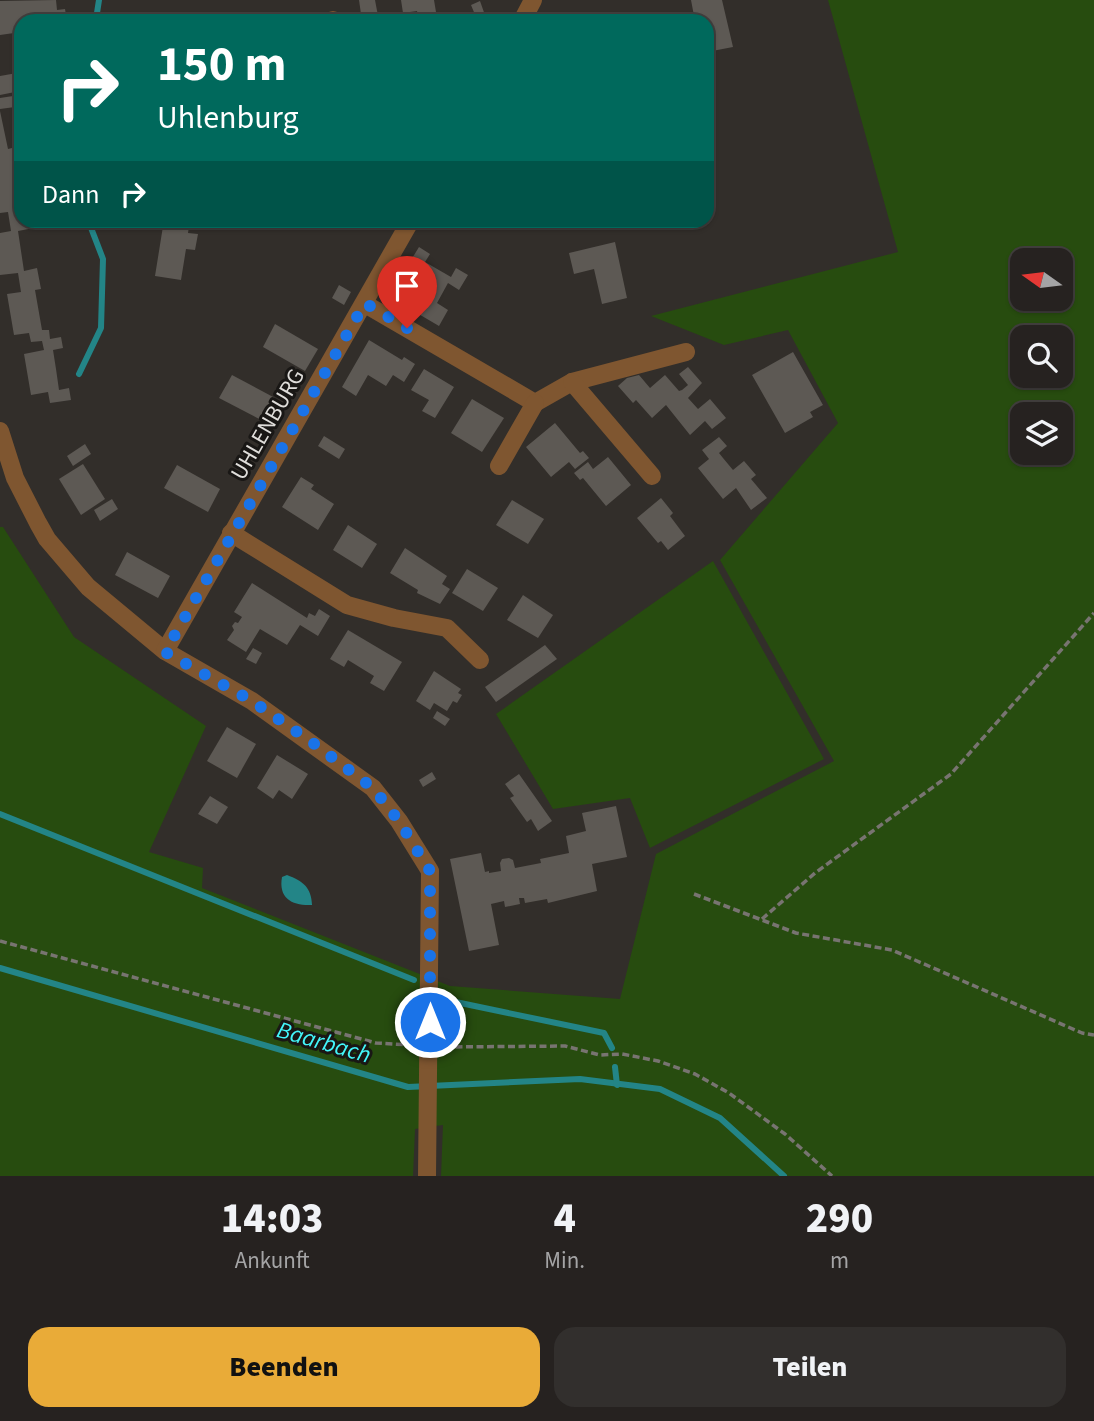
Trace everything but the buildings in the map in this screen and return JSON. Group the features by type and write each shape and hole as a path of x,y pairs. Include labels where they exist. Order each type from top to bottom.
{"street":[{"name":"UHLENBURG","path":"165,652 407,228"},
{"path":"365,303 534,403"},
{"path":"499,466 534,403 572,382 687,352"},
{"path":"572,382 652,476"},
{"path":"0,431 21,490 47,539 88,587 165,652 252,701 373,788 399,821 430,871 427,1176"},
{"path":"231,533 347,605 394,618 447,628 480,660"}],"path":[{"path":"762,919 815,873 951,774 1094,614"},
{"path":"694,894 796,933 892,950 1082,1033 1094,1035"},
{"path":"0,941 376,1043 430,1047 565,1046 600,1055 622,1055 658,1061 695,1074 729,1093 785,1134 832,1176"}],"green space":[{"path":"828,0 1094,0 1094,1176 441,1176 443,1125 415,1129 413,1176 0,1176 0,527 3,527 74,637 206,726 149,852 203,868 202,888 450,986 620,999 656,854 834,761 720,560 838,423 788,330 724,345 651,316 898,252"},
{"path":"713,561 824,759 650,848 630,798 553,809 496,714"}],"water":[{"path":"287,875 305,886 312,905 288,900 281,885 282,877"}],"waterway":[{"path":"98,14 99,0"},
{"path":"79,374 101,328 103,259 91,228"},
{"path":"0,814 414,980"},
{"name":"Baarbach","path":"0,968 408,1087 580,1079 660,1089 720,1118 784,1176"},
{"path":"446,1000 604,1033 612,1048"},
{"path":"615,1067 617,1085"}],"route":[{"path":"407,328 365,303 165,652 252,701 309,740 373,788 399,821 430,871 430,1022"}]}
